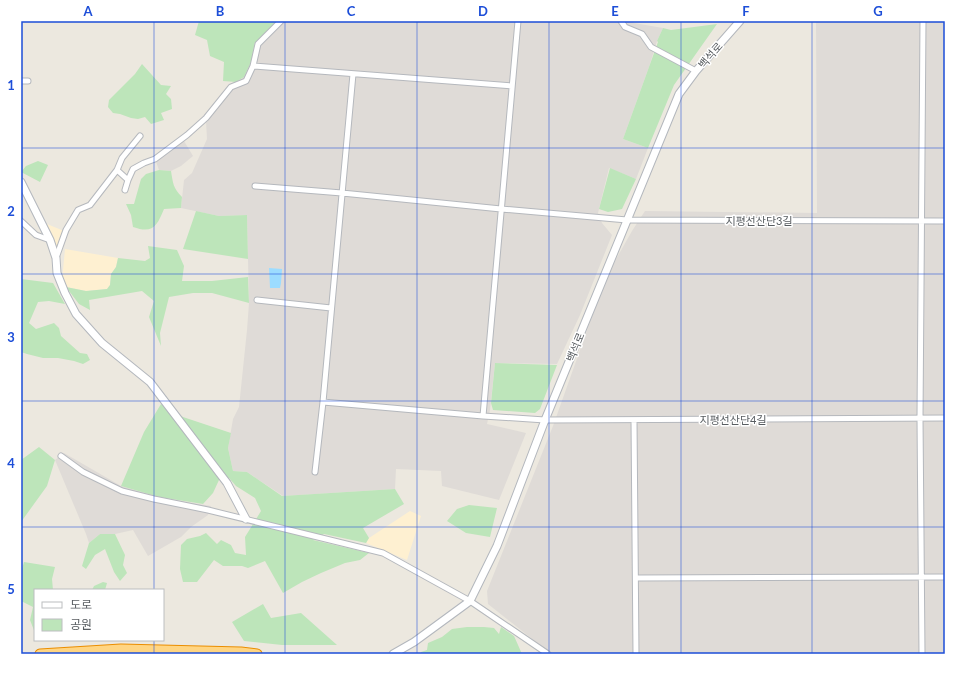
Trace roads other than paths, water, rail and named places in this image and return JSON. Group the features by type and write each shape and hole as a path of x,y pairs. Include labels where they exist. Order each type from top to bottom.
{"highway":[{"path":"40,654 121,649 241,652 257,654"}],"street":[{"path":"125,190 133,169 155,159 187,135 206,118 231,87 246,81 253,66 258,44 281,21"},
{"path":"483,416 518,21"},
{"path":"621,21 625,27 642,34 651,47 696,71"},
{"name":"백석로","path":"393,654 414,642 470,601 497,546 545,420 679,94 696,71 740,21"},
{"path":"922,654 920,418 923,21"},
{"path":"253,66 512,86"},
{"path":"315,472 323,402 352,74"},
{"path":"21,81 28,81"},
{"path":"56,258 66,230 78,210 90,205 117,170 122,158 140,136"},
{"path":"117,170 128,180"},
{"path":"21,182 50,240 56,258 57,273 76,314 102,343 150,382 228,483 246,519"},
{"name":"지평선산단3길","path":"255,186 627,220 945,221"},
{"path":"21,221 36,235 50,240"},
{"path":"257,300 331,308"},
{"name":"지평선산단4길","path":"323,402 545,420 945,418"},
{"path":"634,420 636,654"},
{"path":"61,456 83,472 122,491 246,519 383,553 470,601 548,654"},
{"path":"636,578 945,578"}],"water":[{"path":"269,268 282,269 280,288 270,288"}]}
